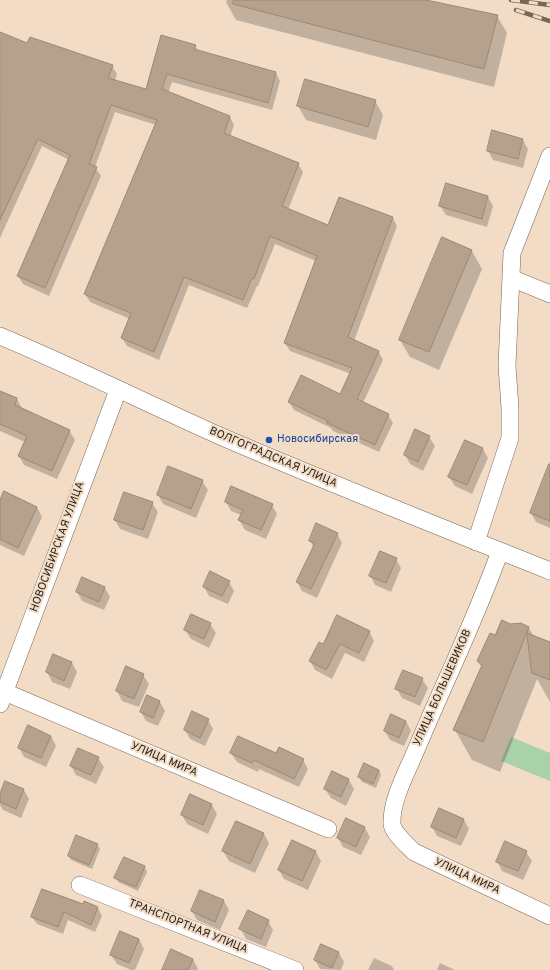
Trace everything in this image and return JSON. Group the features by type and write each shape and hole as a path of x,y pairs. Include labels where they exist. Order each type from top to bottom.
{"street":[{"path":"476,542 510,438 510,408 507,366 512,253 550,156"},
{"path":"511,278 550,294"},
{"name":"ВОЛГОГРАДСКАЯ УЛИЦА","path":"0,336 48,355 118,390 298,469 550,571"},
{"name":"НОВОСИБИРСКАЯ УЛИЦА","path":"2,695 118,390"},
{"name":"УЛИЦА БОЛЬШЕВИКОВ","path":"392,826 394,804 422,736 485,593 500,551"},
{"name":"УЛИЦА МИРА","path":"2,695 328,829"},
{"name":"УЛИЦА МИРА","path":"392,826 400,839 414,852 550,916"},
{"name":"ТРАНСПОРТНАЯ УЛИЦА","path":"80,885 295,970"}],"green space":[{"path":"511,737 550,753 550,781 501,761"}],"building":[{"path":"234,0 426,0 498,15 484,69 233,4"},
{"path":"0,32 27,43 30,37 113,65 108,78 146,89 161,35 196,45 194,49 276,72 268,103 167,74 162,89 230,116 224,133 299,163 282,206 328,225 339,197 393,217 348,337 379,351 357,399 389,414 375,445 327,423 328,421 288,402 301,375 340,394 352,368 284,343 317,256 270,236 254,279 252,278 243,300 184,277 154,352 121,338 131,313 84,294 157,120 111,105 89,164 97,167 45,288 17,276 70,155 38,139 0,220"},
{"path":"305,79 376,100 368,127 297,106"},
{"path":"492,130 523,139 518,159 487,151"},
{"path":"446,183 488,196 482,219 439,206"},
{"path":"442,237 472,250 429,352 399,340"},
{"path":"0,391 17,398 15,405 70,430 52,471 18,456 27,436 0,424"},
{"path":"415,429 430,436 418,462 404,455"},
{"path":"465,440 483,448 467,485 448,477"},
{"path":"550,464 550,521 530,513"},
{"path":"168,466 203,480 191,509 157,495"},
{"path":"231,486 273,504 261,530 238,520 243,510 225,502"},
{"path":"4,491 37,507 18,548 0,539 0,500"},
{"path":"124,492 153,502 143,530 114,520"},
{"path":"316,523 338,533 311,589 296,582 315,543 309,541"},
{"path":"380,551 397,558 386,583 369,576"},
{"path":"210,571 230,581 222,596 203,587"},
{"path":"82,577 105,587 99,602 76,592"},
{"path":"191,614 211,623 204,639 184,630"},
{"path":"337,615 370,631 359,653 340,644 326,670 309,661 319,642 323,644"},
{"path":"502,620 510,624 521,623 529,627 483,742 453,730 482,665 477,661 490,633 495,635"},
{"path":"527,633 550,642 550,680 532,673"},
{"path":"53,654 72,662 64,681 46,672"},
{"path":"126,666 144,674 134,699 116,691"},
{"path":"403,670 423,678 415,697 395,689"},
{"path":"147,695 160,701 153,718 140,712"},
{"path":"192,711 209,719 200,738 184,730"},
{"path":"391,714 406,721 399,738 384,731"},
{"path":"28,725 51,736 41,758 18,748"},
{"path":"238,736 276,753 279,747 304,759 294,779 254,760 252,763 230,753"},
{"path":"78,748 99,757 91,775 70,766"},
{"path":"364,763 379,770 373,784 358,777"},
{"path":"332,771 349,779 341,797 324,789"},
{"path":"5,781 24,789 16,809 0,802 0,794"},
{"path":"190,794 212,804 203,825 181,815"},
{"path":"439,808 464,819 456,838 431,827"},
{"path":"346,818 365,827 356,847 337,838"},
{"path":"236,821 264,833 250,864 222,851"},
{"path":"76,835 98,844 89,865 68,856"},
{"path":"292,840 316,851 302,881 278,870"},
{"path":"505,841 527,851 518,871 496,862"},
{"path":"124,857 145,866 136,887 114,878"},
{"path":"42,889 83,904 84,901 98,907 91,925 64,912 58,927 31,917"},
{"path":"200,890 224,900 215,922 191,911"},
{"path":"248,910 269,920 261,939 239,929"},
{"path":"120,931 139,939 129,963 110,955"},
{"path":"321,944 339,952 332,968 314,960"},
{"path":"171,949 193,959 188,970 162,970"}],"railway":[{"path":"511,0 550,5"},
{"path":"516,10 550,21"}],"place":[{"name":"Новосибирская","path":"269,440"}]}
